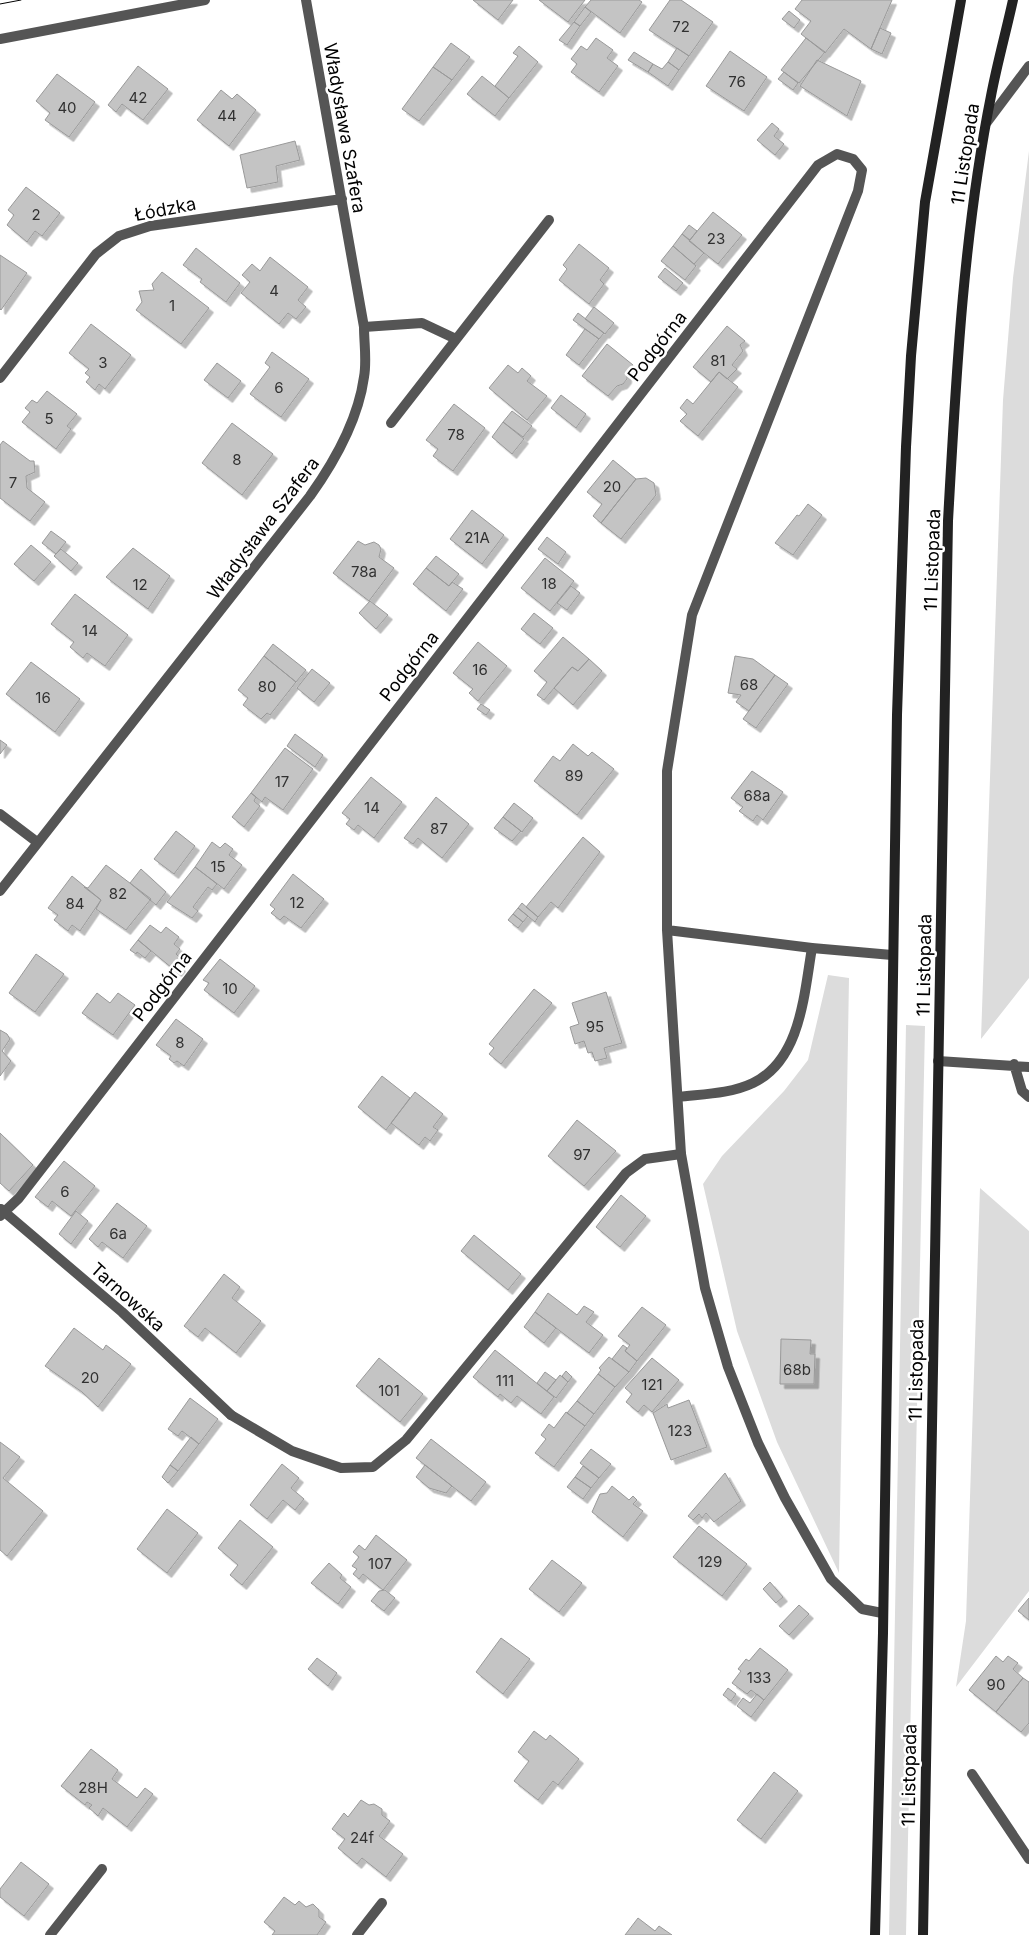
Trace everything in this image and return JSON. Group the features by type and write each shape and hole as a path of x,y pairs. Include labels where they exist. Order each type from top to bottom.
{"main road":[{"name":"11 Listopada","path":"875,1935 896,714 911,356 925,202 961,0"},
{"name":"11 Listopada","path":"923,1935 949,511 958,344 976,182 991,96 1013,0"}],"street":[{"path":"0,39 205,0"},
{"name":"Władysława Szafera","path":"0,891 36,842 304,504 336,459 357,408 365,376 364,327 306,0"},
{"path":"987,122 1029,66"},
{"name":"Podgórna","path":"2,1212 25,1190 818,165 838,154 853,159 862,170 858,191 692,615 666,771 666,930"},
{"name":"Łódzka","path":"0,378 96,254 119,236 150,226 342,198"},
{"path":"392,423 549,220"},
{"path":"364,327 422,323 456,339"},
{"path":"0,814 36,842"},
{"path":"882,1613 862,1609 831,1579 785,1498 758,1443 728,1367 705,1288 681,1154 666,930 812,948 892,955"},
{"path":"678,1097 730,1090 753,1083 770,1072 785,1054 795,1033 812,948"},
{"path":"938,1061 1029,1066"},
{"path":"1014,1064 1022,1091 1029,1097"},
{"name":"Tarnowska","path":"2,1212 122,1312 231,1415 292,1451 342,1468 373,1467 406,1440 626,1173 644,1159 681,1154"},
{"path":"972,1774 1029,1859"},
{"path":"50,1935 102,1869"},
{"path":"357,1935 382,1903"}],"shaded area":[{"path":"1029,151 1029,978 981,1039 1003,400 1013,278"},
{"path":"828,975 849,978 839,1573 777,1442 737,1331 703,1184 722,1156 784,1091 808,1060"},
{"path":"906,1025 925,1026 906,1935 889,1935"},
{"path":"980,1188 1029,1231 1029,1591 956,1687 966,1621"}],"building":[{"path":"473,0 513,0 498,20"},
{"path":"539,0 585,0 568,22"},
{"path":"591,0 639,0 642,2 620,33 585,7"},
{"path":"670,0 681,0 713,22 689,56 649,30"},
{"path":"802,0 892,0 871,49 844,29 825,53 801,34 811,21 795,9"},
{"path":"585,7 591,12 580,26 574,22"},
{"path":"789,11 800,20 794,28 782,19"},
{"path":"574,22 580,26 567,45 559,40"},
{"path":"880,28 891,33 882,54 871,49"},
{"path":"596,38 613,50 607,58 618,66 599,92 571,72 577,64 571,59 581,46 587,50"},
{"path":"806,38 825,52 799,83 781,70"},
{"path":"451,43 470,57 452,80 433,67"},
{"path":"519,46 538,62 509,98 495,86 518,56 513,53"},
{"path":"677,48 689,56 679,70 668,62"},
{"path":"730,51 767,77 744,111 706,86"},
{"path":"634,52 653,64 648,72 628,60"},
{"path":"817,60 861,81 847,116 800,86"},
{"path":"668,62 679,70 668,86 648,72 653,64 662,69"},
{"path":"138,66 168,89 143,120 122,104 116,112 108,105"},
{"path":"433,67 452,80 419,121 402,109"},
{"path":"784,72 798,83 793,90 778,79"},
{"path":"57,74 95,102 69,137 45,120 50,113 36,101"},
{"path":"482,76 509,98 495,116 467,94"},
{"path":"221,90 232,99 237,94 256,110 229,146 197,120"},
{"path":"772,123 779,129 774,136 784,144 775,155 757,140"},
{"path":"295,141 300,160 276,166 278,182 247,188 240,155"},
{"path":"26,187 60,213 42,236 35,231 27,242 7,225 14,215 8,210"},
{"path":"713,212 742,235 718,264 689,241"},
{"path":"689,225 697,231 690,240 682,234"},
{"path":"682,234 704,253 694,264 673,246"},
{"path":"579,244 609,268 600,280 604,284 589,304 559,280 567,269 563,265"},
{"path":"673,246 696,266 685,280 661,261"},
{"path":"196,248 240,283 226,302 200,282 202,279 183,265"},
{"path":"0,255 27,273 1,310 0,309"},
{"path":"270,257 308,287 298,300 306,307 296,319 288,313 279,324 241,293 250,282 242,275 252,264 260,271"},
{"path":"665,268 683,283 676,291 658,277"},
{"path":"162,272 209,308 181,344 136,310 142,302 139,291 154,290 152,284"},
{"path":"594,307 614,323 605,334 585,319"},
{"path":"578,313 604,333 599,339 573,320"},
{"path":"91,324 131,355 105,389 99,384 95,390 86,382 90,377 85,373 89,369 69,353"},
{"path":"727,326 745,341 740,345 743,351 732,365 737,369 727,379 719,372 711,382 693,367"},
{"path":"585,329 599,339 579,365 566,355"},
{"path":"607,344 633,365 627,373 627,379 623,384 617,386 608,396 582,376"},
{"path":"272,352 309,379 281,417 250,394 270,367 265,363"},
{"path":"217,363 241,381 228,398 204,380"},
{"path":"508,365 518,373 522,368 531,376 527,381 547,396 527,420 489,388"},
{"path":"719,372 738,387 698,436 680,421 687,414 680,408 687,399 693,404"},
{"path":"47,391 77,414 67,426 71,429 56,449 22,422 30,412 25,408 32,400 37,403"},
{"path":"561,395 586,414 576,428 551,408"},
{"path":"454,404 485,428 453,471 433,456 438,449 426,440"},
{"path":"512,411 532,426 523,437 503,422"},
{"path":"503,422 524,439 512,454 492,437"},
{"path":"232,423 273,454 242,495 202,463"},
{"path":"3,441 30,461 34,461 35,472 26,476 27,488 45,502 30,521 0,498 0,445"},
{"path":"613,460 636,479 601,523 593,516 602,504 587,492"},
{"path":"646,478 654,483 656,495 621,539 601,523 636,479"},
{"path":"808,504 822,515 793,555 775,543"},
{"path":"472,510 504,535 482,564 450,539"},
{"path":"51,531 66,542 56,554 42,543"},
{"path":"547,537 566,552 558,564 538,549"},
{"path":"358,541 365,545 374,542 379,545 381,549 379,557 394,568 369,601 333,573"},
{"path":"31,545 51,562 34,581 14,564"},
{"path":"133,548 170,576 148,609 106,577"},
{"path":"61,549 78,563 71,571 54,556"},
{"path":"436,556 459,574 449,586 426,568"},
{"path":"545,558 574,581 550,611 521,588"},
{"path":"426,568 449,586 452,582 463,589 446,611 413,584"},
{"path":"571,586 580,593 567,610 557,603"},
{"path":"75,594 128,635 105,666 87,653 83,658 70,647 74,642 51,624"},
{"path":"370,601 388,615 376,629 359,613"},
{"path":"534,613 553,628 540,644 521,629"},
{"path":"563,637 589,659 578,671 572,667 544,700 537,695 547,682 534,671"},
{"path":"478,642 507,666 478,701 469,693 473,689 453,673"},
{"path":"273,644 306,670 296,682 264,656"},
{"path":"264,656 296,682 270,715 267,713 261,719 243,705 248,698 238,690"},
{"path":"735,656 753,659 775,675 749,711 736,702 741,695 728,693"},
{"path":"589,659 602,671 573,705 554,688 572,667 578,671"},
{"path":"31,662 80,699 55,732 6,694"},
{"path":"312,669 330,683 314,702 297,688"},
{"path":"775,675 788,684 756,728 743,719"},
{"path":"481,704 490,710 486,715 477,709"},
{"path":"295,734 323,755 315,767 287,746"},
{"path":"0,740 7,745 0,754"},
{"path":"573,744 588,756 592,752 614,769 577,815 534,781 553,756 560,761"},
{"path":"285,748 313,769 283,810 265,797 262,802 251,793"},
{"path":"752,771 783,792 763,820 757,815 753,821 739,811 743,807 731,798"},
{"path":"371,777 402,802 374,838 358,825 354,830 346,824 350,819 342,813"},
{"path":"251,793 256,797 254,801 260,806 244,827 232,817"},
{"path":"436,797 469,824 442,858 418,838 413,844 404,838"},
{"path":"514,803 533,818 522,832 503,817"},
{"path":"503,817 521,831 512,841 494,828"},
{"path":"176,831 195,846 174,874 154,859"},
{"path":"583,837 600,852 558,908 551,902 538,917 526,907"},
{"path":"212,842 220,848 225,843 233,849 229,855 242,865 224,889 195,867"},
{"path":"106,865 151,899 126,930 96,909 101,900 84,887 88,888"},
{"path":"195,867 217,884 212,890 208,887 193,907 198,911 192,918 167,902"},
{"path":"141,869 166,892 156,905 130,883"},
{"path":"293,874 324,899 301,928 284,916 280,920 271,913 275,909 270,905"},
{"path":"72,876 101,900 80,931 72,925 68,931 54,920 58,915 48,908"},
{"path":"522,903 538,917 535,922 518,908"},
{"path":"518,908 528,916 523,922 513,914"},
{"path":"513,914 523,922 518,928 508,920"},
{"path":"150,925 161,933 166,927 179,937 174,944 180,949 176,954 180,958 172,968 138,940"},
{"path":"138,940 151,951 145,958 137,952 136,954 130,950"},
{"path":"36,954 64,974 35,1012 9,993"},
{"path":"220,959 255,986 234,1013 204,990 209,983 203,980"},
{"path":"176,963 181,967 177,972 172,968"},
{"path":"534,989 552,1003 501,1064 489,1054 494,1048 489,1044"},
{"path":"606,992 622,1043 604,1048 607,1058 595,1061 592,1052 588,1053 584,1041 575,1044 570,1027 579,1024 572,1003"},
{"path":"97,993 110,1003 118,993 135,1005 113,1035 82,1013"},
{"path":"176,1019 203,1039 184,1066 177,1061 174,1063 169,1059 171,1056 156,1045"},
{"path":"0,1030 7,1034 10,1039 2,1051 11,1061 0,1076"},
{"path":"382,1076 410,1098 386,1130 358,1107"},
{"path":"415,1092 443,1114 433,1127 438,1130 430,1141 425,1137 419,1145 391,1123"},
{"path":"577,1120 616,1151 584,1186 548,1156"},
{"path":"0,1133 33,1165 9,1191 0,1183"},
{"path":"64,1161 95,1186 71,1216 52,1201 48,1207 35,1197"},
{"path":"621,1195 646,1216 620,1247 596,1227"},
{"path":"117,1203 147,1226 123,1258 102,1242 98,1247 89,1239"},
{"path":"76,1211 88,1221 71,1244 59,1234"},
{"path":"474,1235 521,1274 508,1290 461,1251"},
{"path":"224,1274 240,1287 232,1298 261,1321 236,1353 205,1328 198,1337 184,1326"},
{"path":"548,1293 577,1315 584,1306 594,1312 586,1322 603,1335 589,1353 535,1312"},
{"path":"642,1307 666,1325 637,1361 625,1351 630,1345 618,1336"},
{"path":"535,1312 556,1328 544,1343 524,1327"},
{"path":"74,1328 103,1350 106,1345 131,1364 98,1407 82,1392 45,1366"},
{"path":"781,1339 811,1340 810,1354 815,1354 814,1384 780,1384"},
{"path":"623,1345 627,1348 625,1351 637,1361 629,1372 612,1359"},
{"path":"495,1350 554,1397 541,1414 517,1396 511,1403 500,1394 498,1397 473,1377"},
{"path":"609,1357 629,1372 615,1387 598,1374 601,1370 599,1368"},
{"path":"379,1358 423,1394 400,1422 356,1386"},
{"path":"652,1358 679,1380 652,1412 644,1405 638,1412 626,1402 632,1394 625,1388"},
{"path":"566,1371 572,1377 568,1382 562,1376"},
{"path":"545,1372 556,1380 547,1391 537,1383"},
{"path":"598,1374 615,1387 594,1414 577,1401"},
{"path":"560,1375 568,1382 556,1398 547,1391"},
{"path":"190,1398 218,1419 199,1444 182,1431 178,1436 168,1429"},
{"path":"689,1400 707,1447 671,1460 653,1413 667,1404 668,1408"},
{"path":"577,1401 594,1414 585,1426 567,1413"},
{"path":"566,1412 585,1426 554,1467 535,1453 546,1439 541,1435 549,1424 554,1428"},
{"path":"191,1437 199,1444 178,1471 170,1465"},
{"path":"431,1439 486,1482 471,1501 416,1458"},
{"path":"0,1442 20,1457 3,1478 43,1511 7,1556 0,1550"},
{"path":"591,1449 611,1464 599,1478 580,1463"},
{"path":"282,1464 299,1478 291,1488 304,1499 295,1510 283,1500 267,1519 250,1505"},
{"path":"170,1465 178,1471 168,1483 162,1477"},
{"path":"425,1465 452,1486 446,1493 429,1488 416,1477"},
{"path":"583,1466 599,1478 591,1488 575,1477"},
{"path":"725,1473 741,1501 714,1522 706,1513 702,1518 699,1514 693,1520 688,1516"},
{"path":"575,1477 591,1488 583,1499 567,1487"},
{"path":"612,1486 629,1500 633,1496 637,1500 633,1504 643,1511 623,1537 592,1512 600,1494 607,1493"},
{"path":"167,1509 198,1533 167,1573 137,1549"},
{"path":"240,1520 273,1547 242,1585 230,1575 238,1565 218,1548"},
{"path":"699,1526 747,1564 722,1596 673,1557"},
{"path":"376,1535 407,1560 383,1590 363,1574 359,1579 353,1574 357,1569 352,1566 359,1557 353,1552 359,1545 365,1550"},
{"path":"552,1560 582,1583 559,1612 529,1589"},
{"path":"329,1563 342,1575 340,1578 351,1587 338,1604 311,1583"},
{"path":"770,1582 783,1597 776,1603 763,1589"},
{"path":"385,1590 395,1598 384,1611 371,1601 379,1591"},
{"path":"1029,1598 1029,1620 1018,1611"},
{"path":"799,1605 809,1614 789,1635 779,1626"},
{"path":"501,1638 530,1659 503,1694 476,1672"},
{"path":"760,1648 788,1670 764,1700 751,1690 747,1694 732,1683 741,1671 738,1669 746,1659 749,1661"},
{"path":"996,1656 1003,1662 1008,1656 1018,1663 1013,1669 1023,1678 996,1712 969,1690"},
{"path":"317,1658 337,1673 328,1686 308,1669"},
{"path":"1023,1678 1029,1682 1029,1723 1021,1732 996,1712"},
{"path":"728,1688 736,1694 731,1701 723,1695"},
{"path":"757,1694 764,1700 751,1717 737,1706 743,1698 750,1703"},
{"path":"534,1731 546,1740 550,1735 579,1759 558,1785 553,1781 538,1800 514,1781 529,1761 518,1752"},
{"path":"91,1749 118,1770 112,1779 137,1798 145,1788 153,1794 127,1827 103,1808 98,1816 89,1808 92,1805 87,1802 85,1805 61,1786"},
{"path":"774,1772 798,1791 761,1839 737,1820"},
{"path":"361,1800 382,1809 382,1815 390,1821 379,1836 403,1854 386,1877 362,1858 357,1864 338,1848 345,1839 332,1829 344,1813 348,1817"},
{"path":"21,1862 49,1884 24,1916 0,1897 0,1889"},
{"path":"284,1897 295,1905 299,1901 306,1907 313,1904 319,1910 319,1917 326,1922 317,1935 272,1935 275,1931 264,1922"},
{"path":"638,1918 655,1931 659,1926 672,1935 625,1935"}],"tram line":[{"path":"0,4 21,0"}]}
